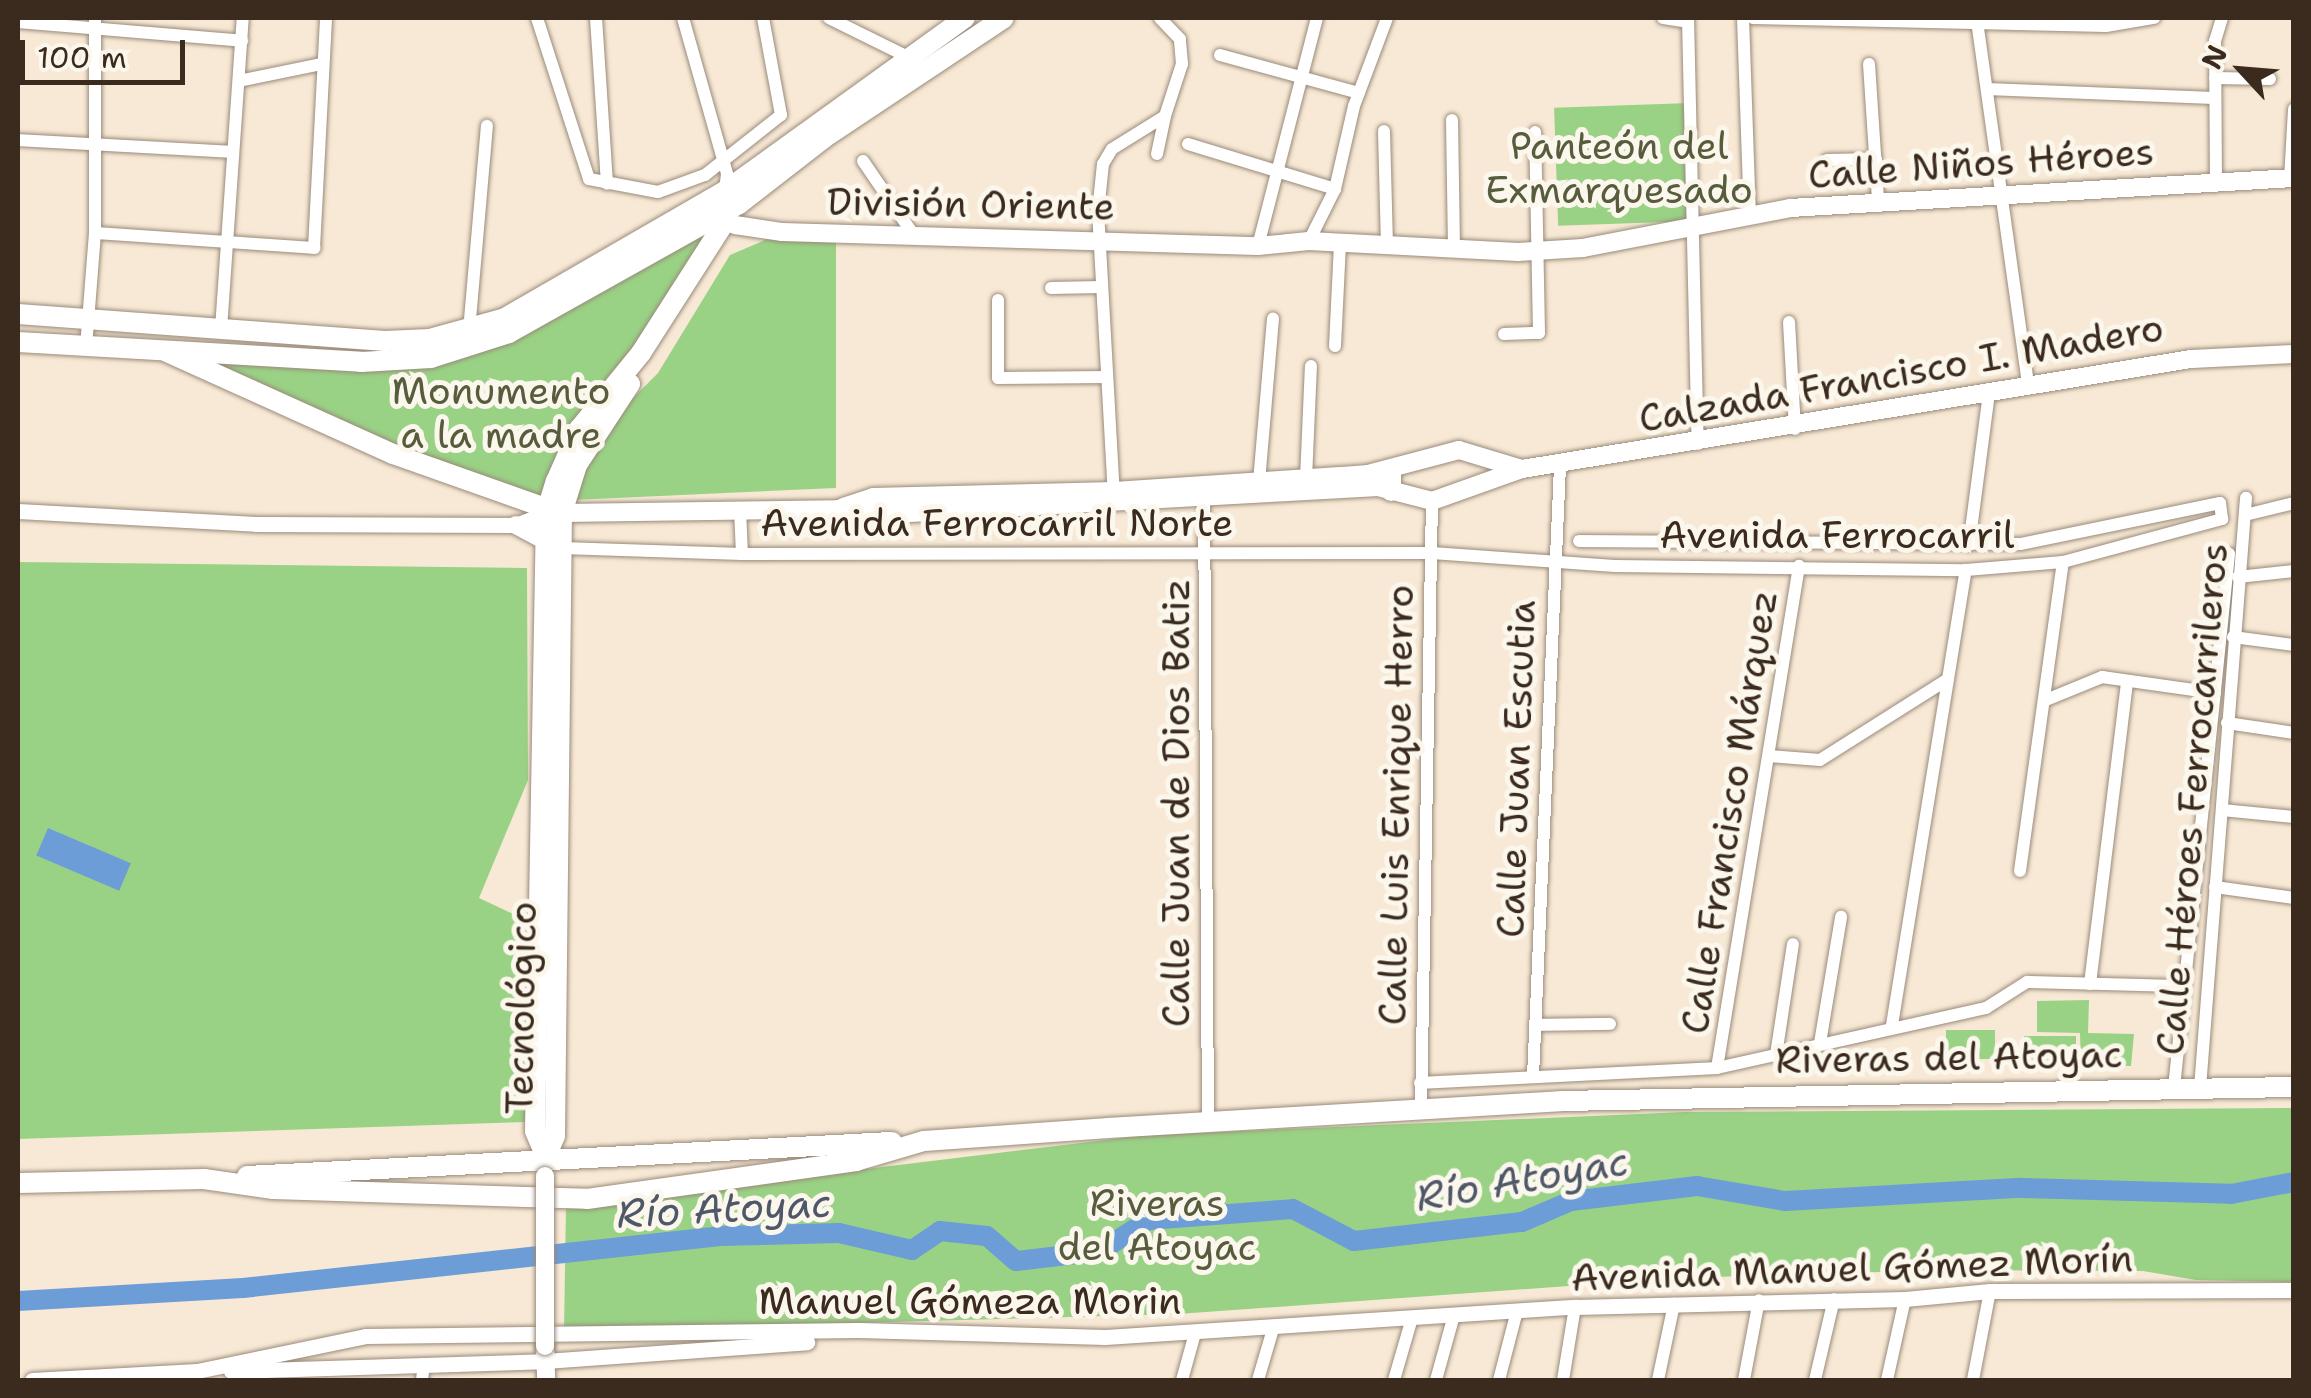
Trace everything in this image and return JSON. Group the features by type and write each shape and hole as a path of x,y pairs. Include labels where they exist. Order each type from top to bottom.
{"main road":[{"path":"18,342 361,362 431,358 508,333 728,200 1004,18"},
{"path":"18,314 386,342 469,330 505,318 684,216 728,200 954,21"},
{"name":"Calle Niños Héroes","path":"1258,246 1309,241 1539,252 1878,200 2292,179"},
{"path":"554,513 579,430 641,353 728,200"},
{"name":"División Oriente","path":"728,200 915,236 1258,246"},
{"name":"Calzada Francisco I. Madero","path":"159,348 414,459 554,513 838,509 873,497 1114,497 1392,480 1459,450 1522,469"},
{"name":"Calzada Francisco I. Madero","path":"1204,492 1306,479 1392,480 1432,501 1522,469 1698,445 2192,359 2294,354"},
{"name":"Tecnológico","path":"546,1166 555,1136 548,970 554,513"},
{"path":"516,524 554,544"},
{"name":"Riveras del Atoyac","path":"204,1179 272,1189 588,1199 706,1186 856,1162 924,1141 1208,1122 1729,1096 2294,1087"},
{"path":"18,1184 546,1166 924,1141"},
{"path":"545,1362 546,1166"}],"street":[{"path":"220,330 243,18"},
{"path":"95,234 314,248 326,18"},
{"path":"537,18 589,178 607,184 728,200"},
{"path":"596,18 607,184"},
{"path":"683,18 728,200"},
{"path":"728,200 781,115 763,18"},
{"path":"829,18 908,57"},
{"path":"1156,154 1182,64 1180,39 1173,24 1160,18"},
{"path":"1258,246 1317,18"},
{"path":"1309,241 1334,189 1358,93 1388,18"},
{"path":"1664,18 1688,20 1696,230 1698,445"},
{"path":"1743,18 1750,217"},
{"path":"1753,18 2106,22 2154,18"},
{"path":"2216,181 2214,78 2222,18"},
{"path":"1977,21 2028,385"},
{"path":"18,22 95,24 242,41"},
{"path":"86,347 95,234 95,24"},
{"path":"1220,54 1300,80 1358,93"},
{"path":"238,81 322,64"},
{"path":"1869,64 1878,200"},
{"path":"2214,78 2270,79"},
{"path":"1987,90 2214,98"},
{"path":"2292,179 2294,109"},
{"path":"1114,497 1097,239 1103,164 1112,149 1165,116"},
{"path":"1452,120 1454,250"},
{"path":"469,330 487,126"},
{"path":"1384,131 1387,246"},
{"path":"1504,334 1539,334 1535,132"},
{"path":"18,140 233,152"},
{"path":"1188,144 1334,189"},
{"path":"1827,160 1876,159"},
{"path":"863,161 915,236"},
{"name":"División Oriente","path":"684,216 728,200"},
{"path":"1335,346 1340,244"},
{"path":"1052,288 1101,287"},
{"path":"998,300 998,393"},
{"path":"1260,482 1273,319"},
{"path":"1789,322 1795,428"},
{"path":"1306,479 1311,366"},
{"path":"998,378 1108,377"},
{"path":"1579,541 1969,544 1989,394"},
{"name":"Calle Juan Escutia","path":"1533,1077 1560,464"},
{"name":"Calle Juan de Dios Batiz","path":"1204,492 1208,1122"},
{"name":"Calle Héroes Ferrocarrileros","path":"2200,1088 2246,498"},
{"name":"Calle Luis Enrique Herro","path":"1421,1110 1432,501"},
{"name":"Avenida Ferrocarril","path":"1432,553 1555,561 1966,570 2063,562 2222,519 2220,503 2020,544 1969,544"},
{"path":"2245,515 2294,503"},
{"path":"740,509 742,554"},
{"path":"18,511 256,524 516,524 554,513"},
{"name":"Avenida Ferrocarril Norte","path":"554,544 742,554 1432,553"},
{"path":"2174,1088 2180,986 2230,554"},
{"path":"2020,871 2063,562"},
{"name":"Calle Francisco Márquez","path":"1717,1068 1799,566"},
{"path":"1892,1025 1966,570"},
{"path":"2238,577 2294,571"},
{"path":"2233,638 2294,645"},
{"path":"2046,700 2102,676 2127,684 2215,693"},
{"path":"1769,756 1820,760 1948,679"},
{"path":"2090,984 2127,684"},
{"path":"2227,723 2294,733"},
{"path":"2222,810 2294,817"},
{"path":"2215,888 2294,898"},
{"path":"1820,1043 1841,917"},
{"path":"1776,1055 1793,944"},
{"path":"1420,1083 1717,1068 1892,1025 1986,1008 2027,982 2180,986"},
{"path":"1535,1025 1610,1024"},
{"name":"Avenida Manuel Gómez Morín","path":"1412,1318 1759,1300 1904,1300 1990,1291 2294,1290"},
{"path":"1973,1380 1990,1291"},
{"path":"1815,1380 1834,1299"},
{"path":"1744,1380 1759,1300"},
{"path":"1887,1380 1904,1300"},
{"path":"1658,1380 1674,1304"},
{"path":"1563,1380 1576,1307"},
{"path":"1498,1380 1517,1311"},
{"path":"1436,1380 1454,1315"},
{"path":"1394,1380 1412,1318"},
{"name":"Manuel Gómeza Morin","path":"196,1371 366,1336 1196,1333 1412,1318"},
{"path":"1258,1380 1273,1329"},
{"path":"1182,1380 1196,1333"},
{"path":"32,1380 178,1376 196,1371 313,1375 423,1372 884,1334"}],"green space":[{"name":"Panteón del Exmarquesado","path":"1690,103 1694,221 1558,226 1554,108"},
{"name":"Monumento a la madre","path":"711,229 638,352 563,440 539,499 406,452 195,356 361,364"},
{"path":"772,237 836,241 836,488 572,500 606,425 658,373 730,255"},
{"path":"18,562 527,568 528,780 479,898 526,920 526,1122 18,1139"},
{"path":"2089,1000 2088,1033 2134,1034 2131,1066 2081,1065 2080,1033 2037,1032 2037,1001"},
{"path":"1946,1030 1995,1030 1995,1059 1946,1059"},
{"path":"2024,1036 2076,1036 2076,1068 2024,1068"},
{"name":"Riveras del Atoyac","path":"2293,1108 2293,1282 2196,1280 2143,1271 1948,1270 1679,1278 1178,1314 564,1331 566,1205 1147,1135 1685,1112"}],"water":[{"path":"48,828 131,863 119,891 36,856"}],"waterway":[{"name":"Río Atoyac","path":"18,1301 243,1288 720,1236 839,1233 912,1250 940,1231 987,1236 1016,1261 1101,1251 1148,1220 1293,1209 1354,1241 1522,1222 1571,1201 1697,1186 1785,1201 2021,1188 2231,1194 2294,1182"}]}
